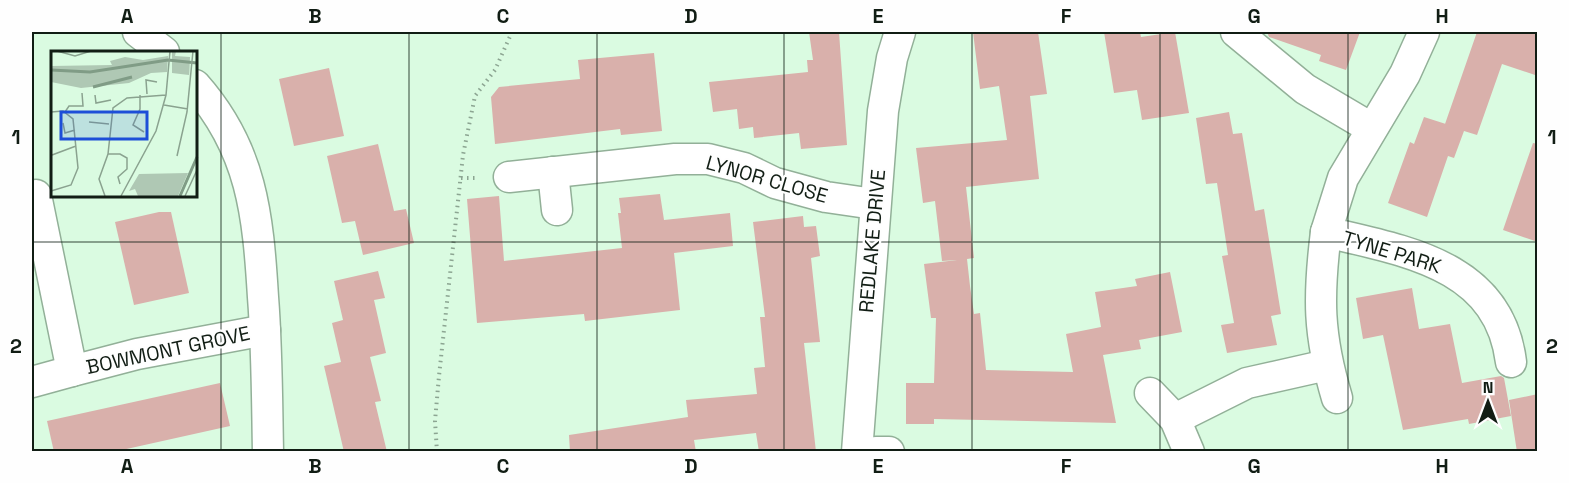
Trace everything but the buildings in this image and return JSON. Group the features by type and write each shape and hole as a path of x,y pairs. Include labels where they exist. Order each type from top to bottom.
{"street":[{"path":"138,32 163,51"},
{"name":"REDLAKE DRIVE","path":"857,452 874,204 883,111 892,58 900,32"},
{"path":"1236,32 1305,89 1371,128"},
{"name":"TYNE PARK","path":"1337,398 1327,365 1319,315 1326,232 1343,178 1405,74 1424,32"},
{"path":"196,86 224,123 244,168 258,222 265,330 268,452"},
{"name":"LYNOR CLOSE","path":"509,177 675,159 708,159 744,168 775,183 826,197 874,204"},
{"path":"553,172 557,210"},
{"name":"BOWMONT GROVE","path":"36,195 72,371"},
{"name":"TYNE PARK","path":"1326,232 1442,265 1474,286 1498,316 1508,339 1511,362"},
{"name":"BOWMONT GROVE","path":"32,382 137,354 265,330"},
{"path":"1175,419 1247,383 1327,365"},
{"path":"1150,393 1175,419 1189,452"},
{"path":"876,452 890,452"}],"path":[{"path":"437,452 437,399 463,155 475,96 495,70 512,32"}]}
